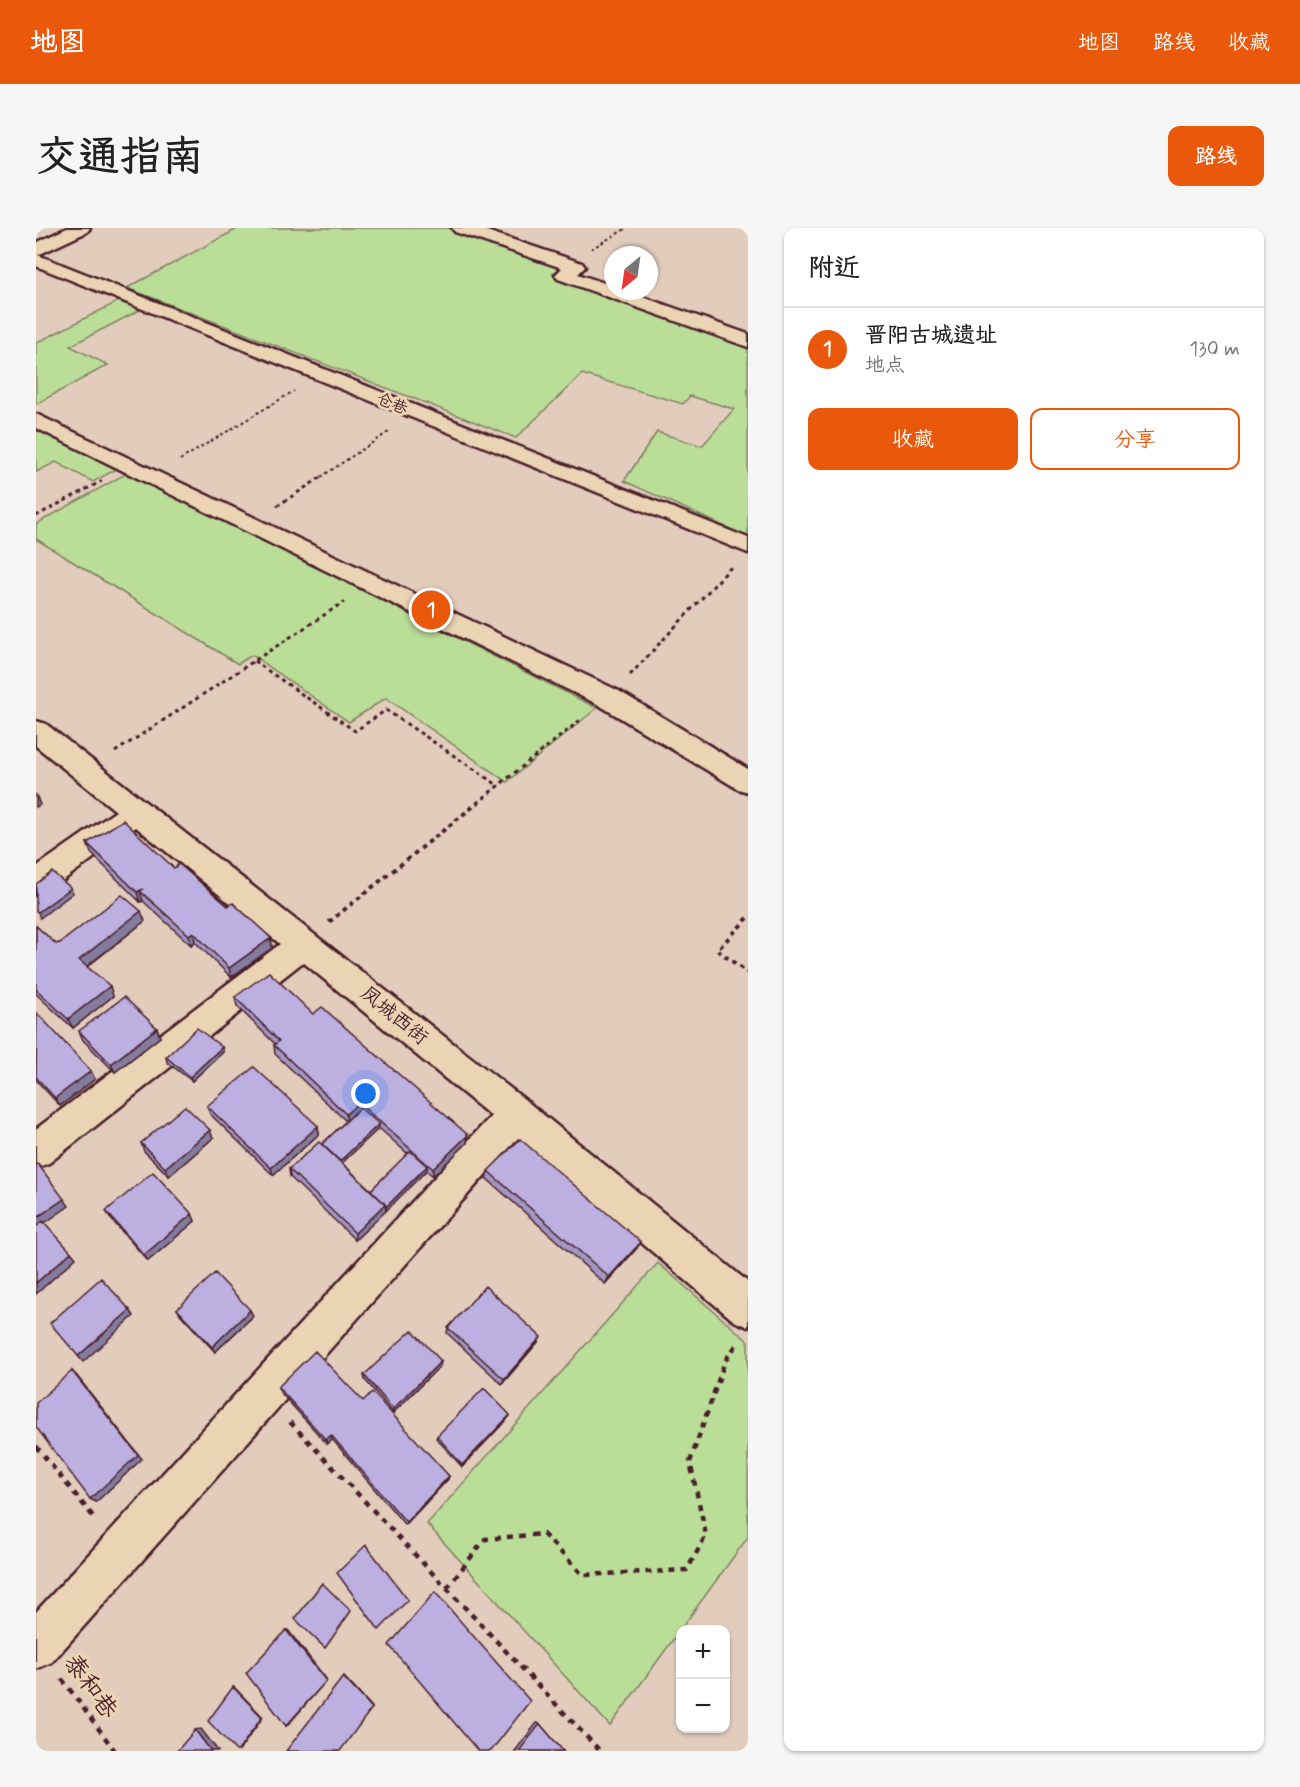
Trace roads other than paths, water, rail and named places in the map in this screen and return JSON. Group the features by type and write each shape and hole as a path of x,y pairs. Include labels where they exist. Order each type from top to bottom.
{"street":[{"path":"36,250 81,228"},
{"path":"461,228 576,267 564,275 748,341"},
{"name":"仓巷","path":"36,261 416,414 744,552"},
{"path":"36,420 609,698 748,782"},
{"name":"凤城西街","path":"36,730 516,1114 745,1322"},
{"path":"36,882 137,811"},
{"path":"36,1151 303,944"},
{"path":"37,1646 120,1551 516,1114"}],"place":[{"name":"晋阳古城遗址","path":"431,610"}]}
